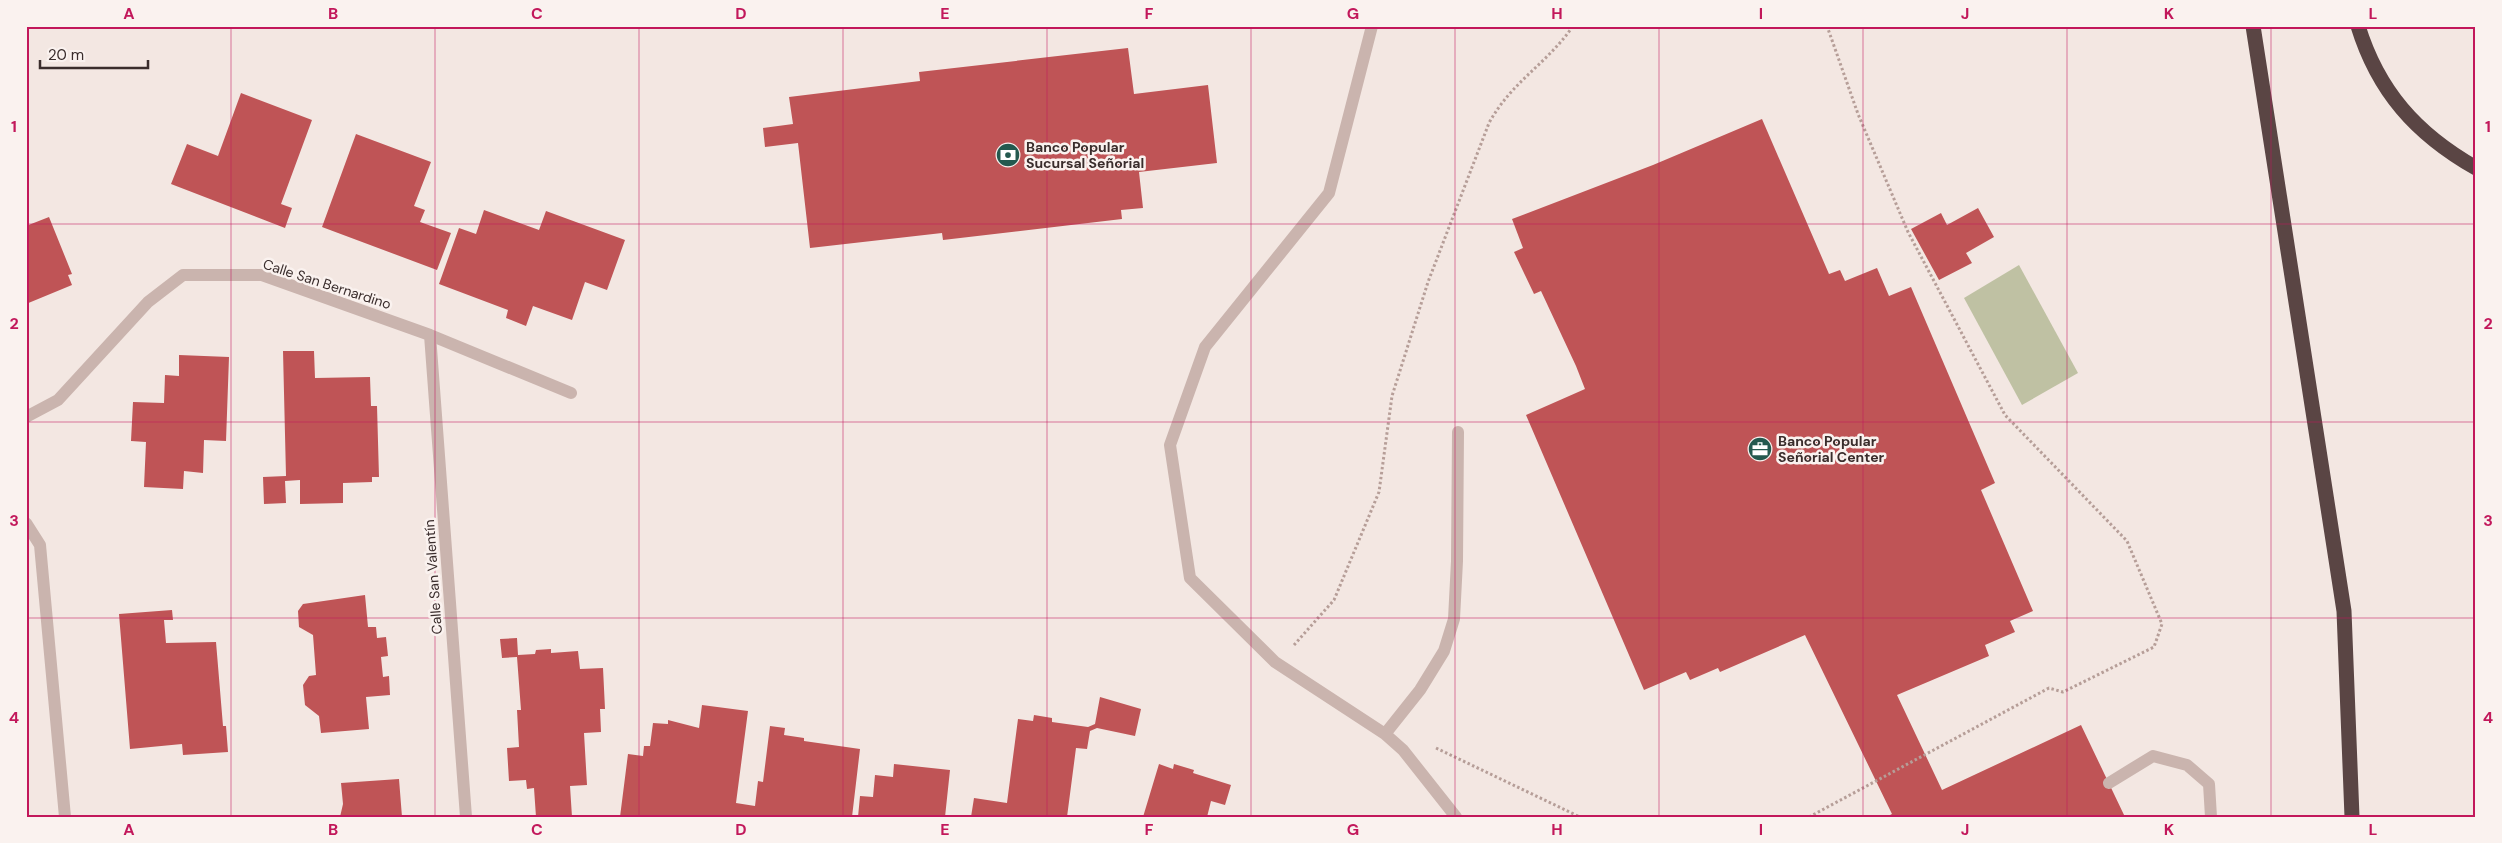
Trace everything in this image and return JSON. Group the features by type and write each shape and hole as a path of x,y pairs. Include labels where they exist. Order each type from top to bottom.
{"highway":[{"path":"2253,26 2344,612 2352,817"},
{"path":"2358,26 2374,68 2394,101 2430,138 2476,168"}],"street":[{"path":"1372,26 1329,193 1205,347 1170,445 1190,578 1275,662 1385,734 1403,750 1456,817"},
{"name":"Calle San Bernardino","path":"26,417 58,400 148,302 183,275 262,275 430,334 571,393"},
{"name":"Calle San Valentín","path":"430,334 466,817"},
{"path":"1385,734 1420,690 1444,651 1454,619 1457,560 1458,432"},
{"path":"26,523 40,545 65,817"},
{"path":"2110,783 2152,756 2187,765 2209,784 2211,817"}],"path":[{"path":"1289,650 1334,600 1379,492 1392,396 1428,282 1489,123 1501,102 1525,76 1559,46 1573,26"},
{"path":"1809,817 2050,688 2063,692 2154,647 2162,624 2127,541 2005,415 1908,232 1858,114 1827,26"},
{"path":"1433,747 1580,817"}],"green space":[{"path":"2019,265 2078,373 2022,405 1964,298"}],"building":[{"name":"Banco Popular Sucursal Señorial","path":"1128,48 1134,94 1208,85 1217,163 1139,172 1143,208 1121,210 1122,219 943,240 942,233 810,248 798,143 765,147 763,128 793,124 789,97 920,81 919,72"},
{"path":"241,93 312,120 281,204 292,208 285,228 171,184 187,144 218,156"},
{"name":"Banco Popular Señorial Center","path":"1762,119 1829,274 1840,270 1845,281 1877,268 1889,296 1911,287 1995,483 1981,490 2033,611 2010,621 2015,632 1985,645 1989,656 1897,695 1942,790 2081,725 2125,817 1886,817 1892,814 1805,635 1720,672 1718,668 1690,680 1686,672 1644,690 1526,415 1585,389 1541,291 1534,294 1514,252 1523,248 1512,219 1653,165"},
{"path":"356,134 431,162 414,206 425,210 420,222 451,233 437,270 322,227"},
{"path":"1978,208 1994,237 1966,253 1972,263 1939,280 1911,229 1941,213 1947,225"},
{"path":"484,210 539,230 546,211 625,240 607,290 585,282 572,320 533,306 526,326 506,318 508,310 439,284 459,228 476,234"},
{"path":"49,217 72,274 68,275 72,285 26,304 26,226"},
{"path":"283,351 314,351 315,378 370,377 371,406 377,406 379,477 372,477 372,482 343,483 343,503 300,504 300,480 285,481 286,503 264,504 263,477 286,476"},
{"path":"179,355 229,357 226,441 204,440 203,473 184,471 183,489 144,487 146,442 131,441 133,402 164,403 165,375 179,376"},
{"path":"365,595 368,627 376,627 377,638 386,637 388,656 381,657 383,677 389,676 390,695 366,697 369,729 321,733 319,716 305,705 303,685 309,676 316,675 313,635 299,627 298,611 303,604"},
{"path":"172,610 173,620 164,620 166,643 216,642 223,726 226,726 228,752 183,755 182,744 130,749 119,614"},
{"path":"517,638 518,655 535,654 536,650 551,649 551,653 578,651 580,669 603,668 605,709 600,709 601,732 584,733 587,785 570,786 572,817 536,817 534,788 527,789 526,780 509,781 507,748 519,747 517,710 521,710 517,657 502,658 500,639"},
{"path":"1100,697 1141,709 1135,736 1097,728 1090,731 1087,749 1076,748 1067,817 971,817 974,798 1007,803 1018,719 1033,721 1034,715 1052,718 1052,722 1088,727 1095,724"},
{"path":"702,705 748,711 736,803 755,806 758,781 763,782 770,726 785,728 784,735 804,738 804,741 860,749 852,817 620,817 628,754 643,756 644,746 650,746 653,723 668,724 668,720 699,728"},
{"path":"894,764 950,770 945,817 858,817 860,796 873,797 875,775 893,777"},
{"path":"1159,764 1173,769 1174,764 1194,770 1193,773 1231,785 1225,805 1211,801 1207,817 1143,817"},
{"path":"399,779 402,817 340,817 343,804 341,783"}],"place":[{"name":"Banco Popular Sucursal Señorial","path":"1008,155"},
{"name":"Banco Popular Señorial Center","path":"1760,449"}]}
